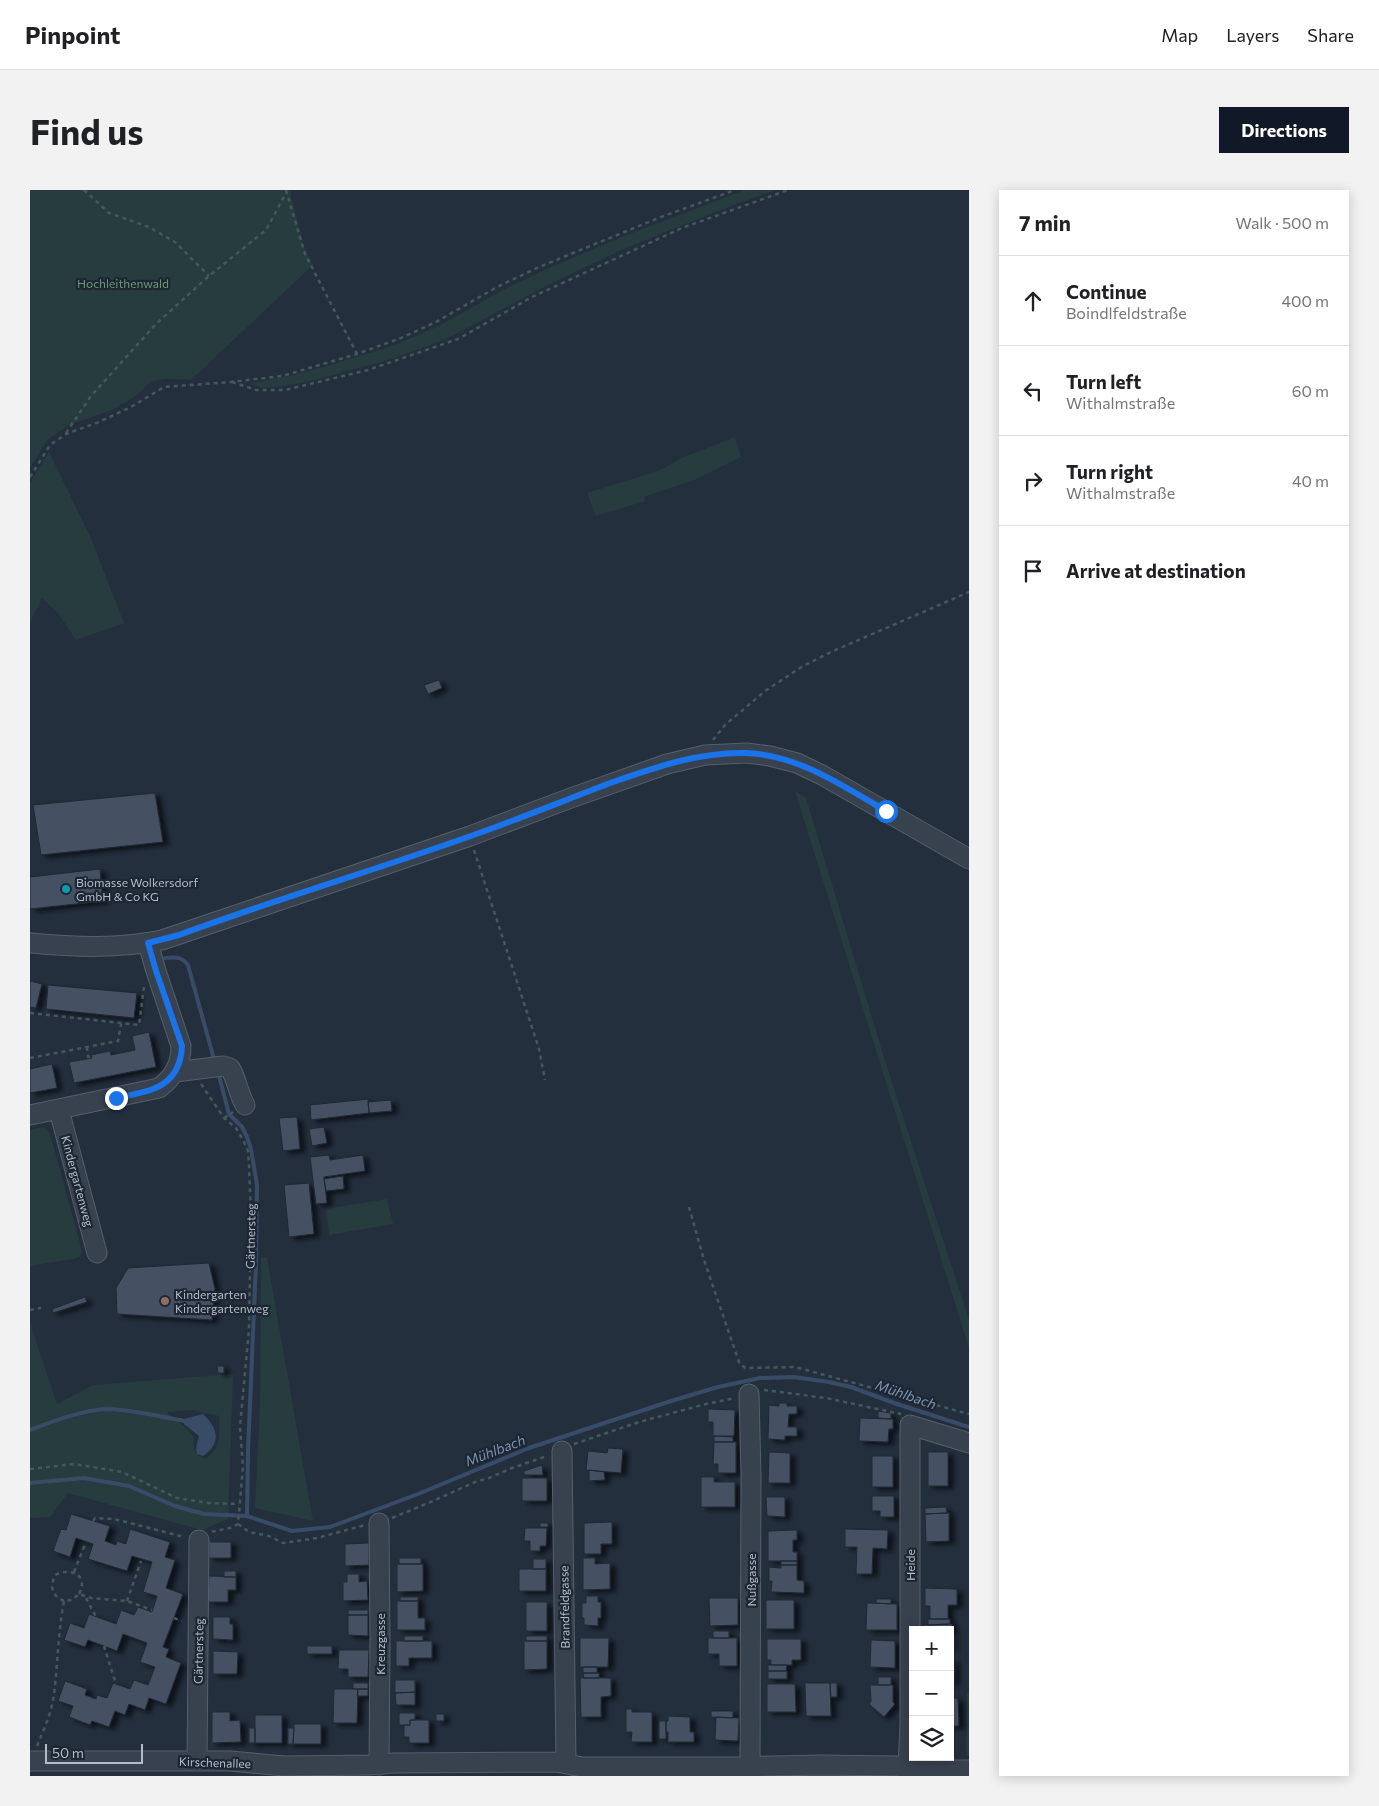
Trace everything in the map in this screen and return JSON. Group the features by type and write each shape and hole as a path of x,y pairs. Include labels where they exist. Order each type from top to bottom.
{"street":[{"path":"30,943 108,946 148,943 179,935 470,836 631,776 667,764 706,755 747,752 797,763 822,775 969,859"},
{"path":"148,943 182,1046 181,1056 190,1071"},
{"path":"30,1115 159,1088 190,1071 223,1066 230,1068 233,1074 239,1095 240,1108"},
{"name":"Kindergartenweg","path":"59,1110 97,1253"},
{"name":"Nußgasse","path":"749,1394 751,1476 750,1766"},
{"name":"Heide","path":"908,1768 910,1724 910,1425 969,1443"},
{"name":"Brandfeldgasse","path":"562,1451 566,1763"},
{"name":"Kreuzgasse","path":"378,1765 379,1523"},
{"name":"Gärtnersteg","path":"197,1761 199,1540"},
{"name":"Kirschenallee","path":"31,1761 197,1761 242,1762 284,1766 378,1765 394,1763 430,1770 544,1769 566,1763 582,1767 688,1771 750,1766 821,1770 897,1766 919,1770 969,1770"}],"path":[{"path":"84,190 109,213 149,227 175,242 209,276"},
{"path":"30,477 50,445 66,434 132,407 164,386 230,382 282,376 357,354 401,338 436,322 497,287 539,268 660,217 734,190"},
{"path":"230,382 256,390 285,390 368,370 458,339 532,297 673,232 788,190"},
{"path":"66,434 91,396 156,324 209,276 266,230 286,191"},
{"path":"286,191 305,254 357,354"},
{"path":"706,755 716,736 725,726 765,691 796,670 839,648 969,592"},
{"path":"470,836 539,1049 546,1080"},
{"path":"30,1013 139,1025 144,986 159,981"},
{"path":"30,1058 118,1041 121,1024"},
{"path":"87,1047 88,1057 92,1056"},
{"name":"Gärtnersteg","path":"190,1071 224,1118 236,1128 248,1151 251,1219 249,1329 240,1426 242,1467 238,1524 230,1528 205,1534 199,1540"},
{"path":"224,1118 240,1108"},
{"path":"689,1207 704,1260 739,1362 745,1368 795,1367 969,1414"},
{"path":"30,1310 41,1308"},
{"path":"30,1468 75,1464 122,1472 177,1498 209,1503 238,1504"},
{"path":"94,1521 95,1518 114,1519 163,1533 199,1540"},
{"path":"74,1572 86,1542"},
{"path":"127,1601 141,1561"},
{"path":"64,1570 74,1572 80,1579 82,1589 79,1594 72,1600 64,1601 57,1598 52,1592 51,1585 55,1575 64,1570"},
{"path":"79,1594 127,1601 152,1610"},
{"path":"86,1596 96,1617"},
{"path":"31,1761 47,1722 54,1695 59,1627 64,1601"},
{"path":"104,1646 116,1684"}],"green space":[{"name":"Hochleithenwald","path":"30,190 291,190 291,197 305,249 313,265 191,380 166,379 151,381 136,396 112,410 69,425 47,440 30,468"},
{"path":"745,190 776,190 626,248 554,282 444,340 392,359 307,382 262,388 249,384 306,372 390,347 439,326 503,290 549,268 624,236"},
{"path":"735,437 741,457 694,480 644,497 645,501 596,516 587,493 658,471 682,458"},
{"path":"49,452 90,536 124,623 76,640 58,613 42,598 30,622 30,483"},
{"path":"795,791 806,798 886,1064 969,1320 969,1348"},
{"path":"43,1127 50,1133 82,1251 79,1257 73,1259 30,1266 30,1130"},
{"path":"387,1199 393,1224 329,1235 326,1209"},
{"path":"261,1258 267,1258 313,1521 255,1508 260,1405"},
{"path":"30,1323 57,1404 93,1385 233,1374 228,1519 202,1530 68,1493 50,1517 30,1518","holes":["191,1410 219,1416 217,1446 205,1459 195,1451 194,1437 166,1412"]},
{"path":"967,1693 969,1693 969,1756 966,1756"}],"water":[{"path":"203,1414 212,1425 216,1435 213,1446 203,1456 197,1454 196,1448 199,1436 184,1424 184,1419"}],"building":[{"path":"439,680 442,688 428,694 424,685"},
{"path":"155,793 163,842 41,855 33,805"},
{"name":"Biomasse Wolkersdorf GmbH & Co KG","path":"100,869 103,901 30,909 30,877"},
{"path":"30,981 42,984 36,1008 30,1007"},
{"path":"48,985 137,993 134,1018 46,1009"},
{"path":"149,1032 156,1067 74,1083 69,1062 92,1058 91,1055 110,1051 111,1055 135,1050 132,1036"},
{"path":"52,1064 57,1088 30,1093 30,1069"},
{"path":"368,1099 369,1113 311,1120 310,1105"},
{"path":"391,1100 392,1111 369,1113 368,1102"},
{"path":"297,1117 300,1149 283,1151 279,1118"},
{"path":"324,1127 327,1143 312,1146 309,1129"},
{"path":"329,1155 330,1160 363,1155 365,1171 324,1177 327,1203 316,1204 310,1157"},
{"path":"343,1176 344,1189 326,1191 324,1179"},
{"path":"309,1183 314,1234 289,1237 284,1185"},
{"name":"Kindergarten Kindergartenweg","path":"209,1263 215,1289 212,1320 117,1314 116,1288 128,1268"},
{"path":"85,1297 87,1302 53,1313 52,1309"},
{"path":"217,1366 224,1366 224,1373 218,1373"},
{"path":"779,1403 787,1403 787,1406 797,1406 797,1414 789,1414 788,1427 797,1427 797,1436 785,1436 785,1440 768,1439 769,1405 779,1406"},
{"path":"708,1409 735,1410 734,1436 713,1436 713,1422 708,1422"},
{"path":"878,1411 891,1413 891,1419 878,1418"},
{"path":"860,1418 893,1419 893,1429 889,1429 888,1442 859,1441"},
{"path":"714,1436 733,1437 733,1442 714,1442"},
{"path":"714,1442 736,1442 736,1473 718,1473 718,1464 713,1464"},
{"path":"608,1448 623,1449 621,1473 586,1470 588,1451 607,1453"},
{"path":"769,1452 790,1453 790,1483 768,1483"},
{"path":"928,1452 948,1452 948,1486 928,1486"},
{"path":"872,1456 893,1456 893,1487 872,1487"},
{"path":"542,1465 543,1475 524,1475 524,1471"},
{"path":"589,1470 604,1472 605,1480 589,1481"},
{"path":"701,1477 714,1477 714,1482 735,1482 735,1507 701,1507"},
{"path":"522,1478 547,1478 547,1501 522,1501"},
{"path":"872,1496 894,1496 894,1517 880,1517 880,1511 872,1511"},
{"path":"766,1497 785,1497 785,1517 767,1516"},
{"path":"946,1507 947,1513 925,1514 925,1508"},
{"path":"949,1513 949,1541 926,1542 925,1514"},
{"path":"71,1514 110,1526 105,1541 116,1545 117,1541 126,1544 130,1529 170,1542 165,1557 175,1560 166,1588 183,1594 163,1647 169,1649 166,1657 181,1663 166,1704 149,1698 145,1710 129,1704 125,1715 115,1711 109,1727 92,1721 90,1725 69,1717 73,1706 58,1701 65,1681 87,1689 85,1695 96,1699 97,1695 107,1698 113,1683 130,1689 134,1680 148,1685 155,1667 140,1662 147,1643 123,1634 117,1651 88,1640 85,1647 64,1640 70,1623 84,1628 89,1614 116,1624 121,1610 134,1615 138,1607 152,1612 157,1596 143,1592 152,1562 132,1556 127,1571 88,1559 93,1544 76,1538 70,1557 53,1551 61,1529 66,1530"},
{"path":"612,1522 612,1544 601,1544 601,1554 584,1554 584,1523"},
{"path":"540,1523 548,1523 548,1527 540,1527"},
{"path":"525,1528 547,1528 546,1546 540,1546 540,1551 530,1551 530,1541 524,1541"},
{"path":"845,1529 888,1530 887,1549 873,1548 872,1574 856,1574 857,1547 845,1547"},
{"path":"797,1530 797,1540 793,1540 793,1552 797,1552 797,1561 768,1561 768,1531"},
{"path":"209,1542 231,1542 231,1558 209,1558"},
{"path":"369,1543 369,1565 345,1566 345,1544"},
{"path":"399,1558 421,1558 421,1564 399,1564"},
{"path":"583,1558 595,1558 595,1564 610,1563 610,1589 583,1590"},
{"path":"533,1559 546,1559 546,1569 533,1569"},
{"path":"781,1561 797,1561 797,1565 781,1565"},
{"path":"397,1564 423,1564 423,1591 397,1592"},
{"path":"781,1565 797,1565 797,1580 804,1581 804,1593 771,1592 772,1581 769,1581 769,1567 781,1568"},
{"path":"519,1569 546,1569 546,1591 519,1591"},
{"path":"224,1571 236,1571 236,1577 224,1577"},
{"path":"347,1574 359,1574 359,1582 367,1581 368,1600 343,1601 343,1582 347,1582"},
{"path":"209,1576 236,1577 236,1590 228,1590 228,1602 208,1602"},
{"path":"925,1588 957,1589 957,1605 948,1605 948,1619 930,1619 930,1606 925,1606"},
{"path":"586,1596 598,1596 598,1602 601,1602 601,1618 598,1618 598,1626 584,1625 582,1603 586,1603"},
{"path":"400,1597 418,1597 418,1601 400,1601"},
{"path":"709,1598 738,1598 738,1625 710,1626"},
{"path":"876,1599 891,1599 891,1604 876,1603"},
{"path":"766,1600 794,1600 794,1629 766,1629"},
{"path":"397,1601 418,1601 418,1618 425,1618 425,1630 397,1630"},
{"path":"526,1602 547,1602 547,1631 526,1631"},
{"path":"867,1603 897,1604 897,1630 866,1630"},
{"path":"348,1610 368,1610 368,1615 348,1615"},
{"path":"348,1615 368,1615 368,1636 348,1635"},
{"path":"213,1617 230,1617 230,1624 233,1624 233,1640 213,1639"},
{"path":"928,1619 950,1619 950,1624 928,1625"},
{"path":"952,1624 952,1626 924,1626"},
{"path":"713,1631 729,1631 729,1638 713,1638"},
{"path":"404,1636 423,1636 423,1641 404,1641"},
{"path":"526,1636 547,1636 547,1641 526,1641"},
{"path":"580,1638 609,1638 608,1667 580,1667"},
{"path":"708,1638 737,1638 737,1666 719,1666 719,1654 708,1654"},
{"path":"767,1639 801,1639 801,1660 792,1660 792,1665 771,1665 771,1660 767,1660"},
{"path":"871,1640 895,1641 895,1668 870,1667"},
{"path":"396,1641 432,1641 432,1658 409,1658 409,1666 396,1666"},
{"path":"524,1641 547,1641 547,1669 524,1670"},
{"path":"307,1646 332,1646 332,1654 307,1654"},
{"path":"339,1650 369,1650 368,1677 348,1677 348,1669 338,1669"},
{"path":"213,1651 238,1652 237,1674 213,1674"},
{"path":"768,1665 787,1665 786,1671 768,1671"},
{"path":"583,1667 597,1667 597,1673 583,1673"},
{"path":"768,1671 787,1671 787,1679 768,1679"},
{"path":"583,1673 599,1673 599,1678 584,1678"},
{"path":"878,1677 891,1677 891,1685 878,1685"},
{"path":"580,1678 611,1678 611,1696 601,1697 601,1717 581,1717"},
{"path":"395,1680 415,1680 415,1692 395,1693"},
{"path":"353,1683 368,1683 368,1689 353,1689"},
{"path":"805,1683 830,1683 831,1716 806,1716"},
{"path":"830,1683 837,1683 837,1697 831,1697"},
{"path":"767,1684 795,1684 796,1712 767,1712"},
{"path":"870,1685 893,1685 893,1702 895,1704 884,1717 869,1704 871,1701"},
{"path":"334,1689 358,1689 357,1723 333,1723"},
{"path":"358,1689 368,1689 368,1696 357,1696"},
{"path":"415,1692 415,1705 396,1705 395,1693"},
{"path":"954,1698 958,1698 959,1726 954,1726"},
{"path":"626,1709 632,1709 632,1712 652,1712 652,1742 631,1742 632,1732 626,1732"},
{"path":"711,1711 733,1711 733,1718 711,1717"},
{"path":"212,1712 230,1712 230,1721 240,1720 241,1742 212,1743"},
{"path":"399,1713 415,1713 415,1720 410,1720 410,1725 399,1725"},
{"path":"436,1714 444,1714 444,1721 436,1721"},
{"path":"255,1715 282,1715 282,1743 255,1743"},
{"path":"668,1716 690,1717 690,1732 694,1732 694,1742 668,1742 666,1721 668,1721"},
{"path":"716,1717 739,1718 738,1741 715,1740"},
{"path":"410,1720 429,1720 429,1743 409,1743 409,1737 404,1737 404,1725 410,1725"},
{"path":"659,1721 666,1721 666,1739 659,1739"},
{"path":"294,1724 321,1724 321,1744 293,1744"},
{"path":"249,1728 255,1728 255,1743 249,1743"},
{"path":"288,1728 294,1728 293,1744 288,1744"}],"waterway":[{"path":"165,958 178,958 188,965 215,1063"},
{"path":"218,1072 229,1114 242,1127 247,1137 257,1185 247,1516"},
{"name":"Mühlbach","path":"30,1483 84,1478 129,1486 175,1506 204,1514 247,1516 292,1531 330,1527 418,1494 529,1448 671,1401 718,1387 760,1378 794,1377 851,1387 969,1427"},
{"path":"30,1430 79,1414 108,1409 184,1421"}],"place":[{"name":"Biomasse Wolkersdorf GmbH & Co KG","path":"66,889"},
{"name":"Kindergarten Kindergartenweg","path":"165,1301"}],"route":[{"path":"116,1098 159,1088 168,1082 175,1072 181,1056 182,1046 148,943 179,935 343,880 470,836 631,776 667,764 706,755 747,752 797,763 886,811"}]}
